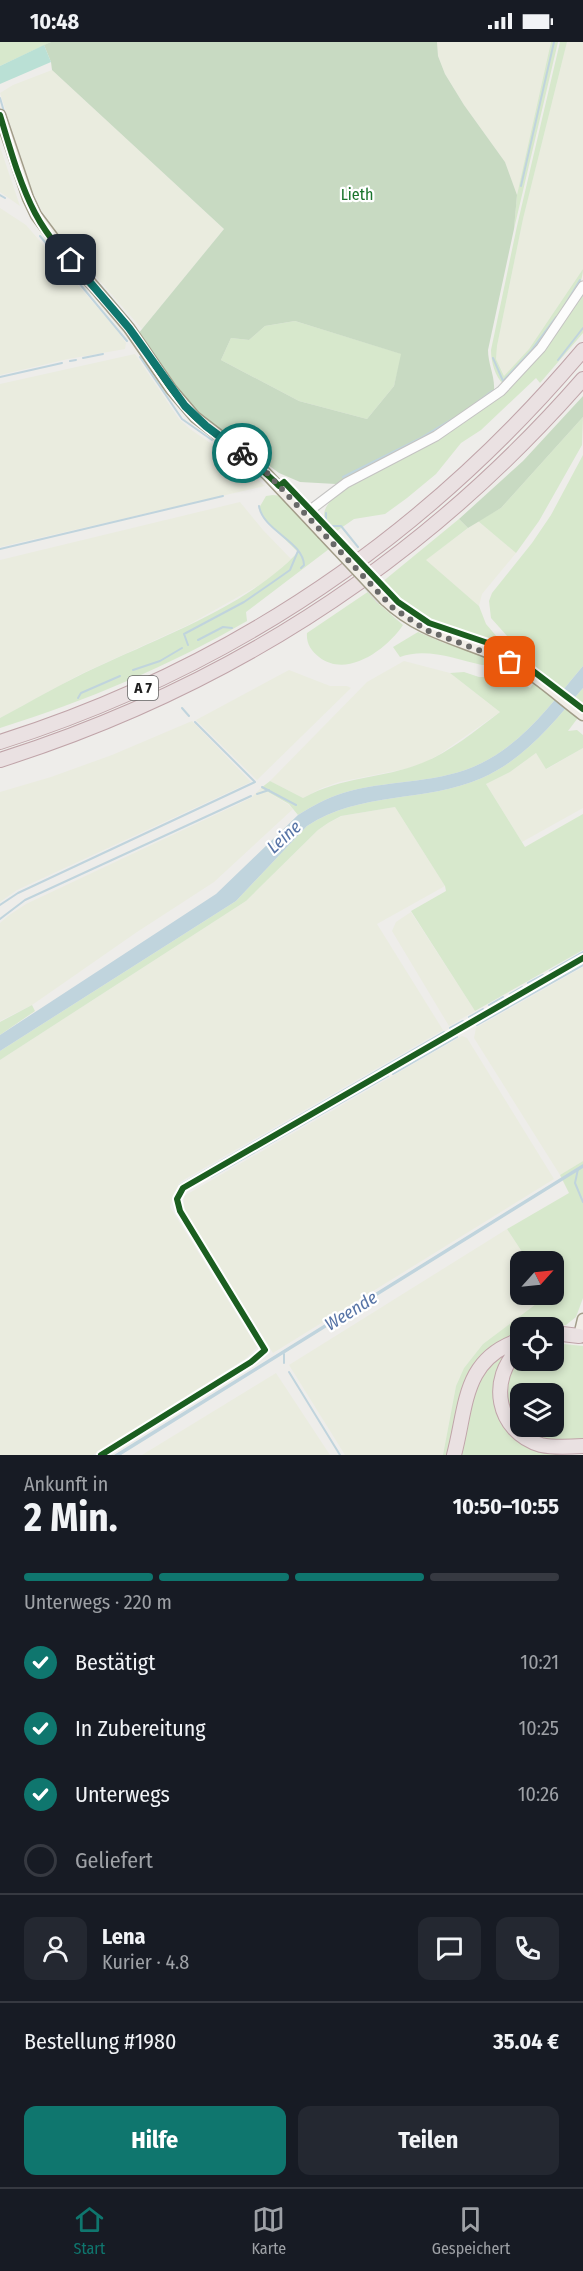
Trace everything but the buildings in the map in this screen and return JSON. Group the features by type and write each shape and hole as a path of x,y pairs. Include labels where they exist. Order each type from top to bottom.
{"highway":[{"name":"A 7","path":"0,742 83,713 159,680 232,643 311,595 398,532 457,482 512,428 583,350"},
{"name":"A 7","path":"0,760 100,725 165,697 250,653 321,610 387,563 460,504 512,456 583,379"},
{"path":"564,1334 582,1337"},
{"path":"454,1455 465,1397 480,1367 497,1352 510,1345"},
{"path":"510,1360 500,1384 501,1405 509,1422 522,1436 540,1444 551,1447 583,1446"},
{"path":"576,1455 583,1452"}],"main road":[{"path":"0,115 36,215 129,328 171,389 195,417 259,466 385,600 413,623 510,662 532,676 583,716"},
{"path":"582,1337 583,1319"}],"street":[{"path":"305,514 346,483 436,436 501,391 542,348 583,286"}],"shaded area":[{"path":"437,42 551,42 517,195 505,162 445,74 438,56"},
{"path":"567,42 583,42 583,269 529,349 505,377 496,359 497,346 523,219"},
{"path":"52,70 224,229 142,329 54,229 32,190 0,93 13,85"},
{"path":"0,147 20,206 0,192"},
{"path":"0,208 26,225 117,330 126,343 125,349 68,359 0,375"},
{"path":"135,354 179,419 241,464 265,486 0,547 0,384"},
{"path":"240,502 291,559 270,579 188,625 81,674 0,718 0,560"},
{"path":"478,521 516,553 482,594 479,606 425,560"},
{"path":"404,661 450,673 500,712 440,754 424,763 405,769 339,782 303,798 270,781 367,682"},
{"path":"289,670 330,686 351,688 257,780 196,720"},
{"path":"192,721 251,782 17,890 0,902 0,792 112,755"},
{"path":"583,748 583,808 522,842 486,784 510,772 536,753 547,769"},
{"path":"261,788 293,809 214,882 32,1005 0,1021 0,923 26,904 251,798"},
{"path":"395,807 445,886 377,924 443,1030 180,1182 170,1207 257,1347 245,1359 93,1455 0,1455 0,1060 246,901 318,830 328,823 342,816"},
{"path":"411,912 475,1011 449,1026 392,931 396,922"},
{"path":"583,967 583,1161 560,1175 474,1038 476,1028"},
{"path":"462,1036 467,1038 554,1179 273,1353 184,1209 184,1196"},
{"path":"507,1229 521,1251 510,1251 510,1305 537,1305 520,1317 510,1317 510,1324 483,1344 464,1368 456,1386 443,1455 345,1455 289,1365"},
{"path":"276,1373 330,1455 142,1455"}],"green space":[{"path":"0,42 51,42 0,66"},
{"name":"Lieth","path":"51,42 437,42 438,56 445,74 505,162 517,195 514,229 488,350 494,390 465,413 420,441 336,484 300,482 279,473 201,415 178,390 138,334 224,229 52,70 44,45","holes":["295,321 401,354 394,386 367,419 299,401 221,360 231,338 249,340 265,326"]},
{"path":"551,42 558,42 514,229 517,195"},
{"path":"560,42 567,42 523,219 497,346 496,359 504,376 529,349 583,269 574,297 563,313 538,346 503,384 494,368 491,350"},
{"path":"44,45 51,62 0,84 0,66"},
{"path":"583,295 583,333 540,383 536,378 481,430 461,443 436,474 407,498 385,514 354,519 334,533 326,522 324,512 338,493 443,436 486,407 538,356"},
{"path":"295,321 402,354 394,386 367,419 299,401 221,360 231,338 249,340 265,326"},
{"path":"583,396 583,417 501,508 468,528 459,519 523,461"},
{"path":"583,417 582,445 539,521 516,553 478,521 501,508"},
{"path":"583,455 583,666 534,724 506,748 473,767 441,776 343,793 298,815 289,804 261,788 270,781 303,798 348,781 407,768 443,753 500,712 450,673 464,672 479,677 510,677 530,688 541,674 491,618 489,601 492,593 551,515"},
{"path":"266,496 282,496 329,549 246,612 247,621 157,668 64,706 0,728 0,718 60,685 204,618 230,604 278,571 298,552 266,521 259,508"},
{"path":"459,519 468,528 426,560 479,606 486,624 504,645 429,621 392,595 379,604 403,625 377,651 354,663 342,665 330,663 314,652 308,643 307,633 381,583"},
{"path":"418,632 444,643 491,657 493,662 489,665 482,665 451,657 420,653 400,657 393,647"},
{"path":"583,688 583,711 568,731 577,730 583,735 583,748 546,769 536,753 510,772 486,784 525,847 583,814 583,950 475,1011 411,911 446,891 395,807 341,816 318,830 246,901 0,1060 0,1051 236,901 307,826 348,807 438,791 482,778 512,761 525,750 549,727"},
{"path":"32,1005 35,1011 0,1035 0,1022"},
{"path":"583,1161 583,1298 576,1317 564,1325 564,1317 519,1317 535,1305 564,1305 564,1251 521,1251 507,1229 569,1193 560,1175"},
{"path":"510,1324 510,1339 493,1348 450,1455 443,1455 456,1386 464,1368 483,1344"},
{"path":"564,1344 583,1346 583,1439 557,1442 531,1437 564,1437 564,1383 510,1383 510,1413 505,1390 511,1371 564,1371"},
{"path":"508,1352 503,1421 510,1424 510,1437 538,1437 567,1450 557,1455 458,1455 473,1390 492,1362"}],"water":[{"name":"Leine","path":"583,666 583,688 537,739 512,761 482,778 460,786 348,807 307,826 236,901 0,1051 0,1035 216,894 298,815 320,802 343,793 441,776 473,767 490,759 534,724"},
{"name":"Weende","path":"583,1164 583,1168 121,1455 114,1455"}],"pier":[{"path":"329,527 392,595 378,604 318,536"}],"waterway":[{"path":"521,186 554,42"},
{"path":"0,98 5,115"},
{"path":"0,195 5,198"},
{"path":"40,236 127,341"},
{"path":"563,308 580,280"},
{"path":"100,285 131,322"},
{"path":"493,358 503,381 531,351 556,317"},
{"path":"134,327 154,355"},
{"path":"558,360 583,328"},
{"path":"83,358 103,354"},
{"path":"140,357 182,419 212,440"},
{"path":"70,361 76,360"},
{"path":"0,377 62,363"},
{"path":"476,403 492,391"},
{"path":"343,477 419,439 454,418"},
{"path":"242,460 261,477"},
{"path":"0,549 223,496"},
{"path":"259,506 268,522 297,549 304,565 301,568"},
{"path":"326,513 326,520 331,526 341,526 358,547"},
{"path":"188,645 184,634 244,602 290,570 298,551"},
{"path":"198,640 223,627 232,628"},
{"path":"133,670 160,661 182,648"},
{"path":"78,698 81,693 120,676"},
{"path":"182,708 189,716"},
{"path":"0,905 18,893 255,782 195,722"},
{"path":"262,787 296,805"},
{"path":"257,794 269,790"},
{"path":"0,919 25,900 251,796"},
{"path":"550,971 583,952"},
{"path":"477,1025 583,965"},
{"path":"528,983 543,975"},
{"path":"510,994 522,987"},
{"path":"489,1005 503,997"},
{"path":"469,1017 483,1009"},
{"path":"450,1028 463,1021"},
{"path":"180,1185 444,1032"},
{"path":"393,1074 457,1037"},
{"path":"211,1177 388,1076"},
{"path":"578,1169 575,1183 583,1202"},
{"path":"284,1354 284,1363"},
{"path":"289,1372 340,1455"}],"cycle path":[{"path":"0,115 24,189 44,228 55,244 130,329 169,385 195,417 259,467 279,486 284,482 398,602 429,623 488,643 512,655 583,709"},
{"path":"101,1455 251,1362 265,1350 180,1211 177,1199 183,1188 583,958"}],"way so far":[{"path":"242,453 266,472 393,608 413,623 439,636 510,662"}],"route":[{"path":"71,260 129,328 185,406 195,417 242,453"}]}
